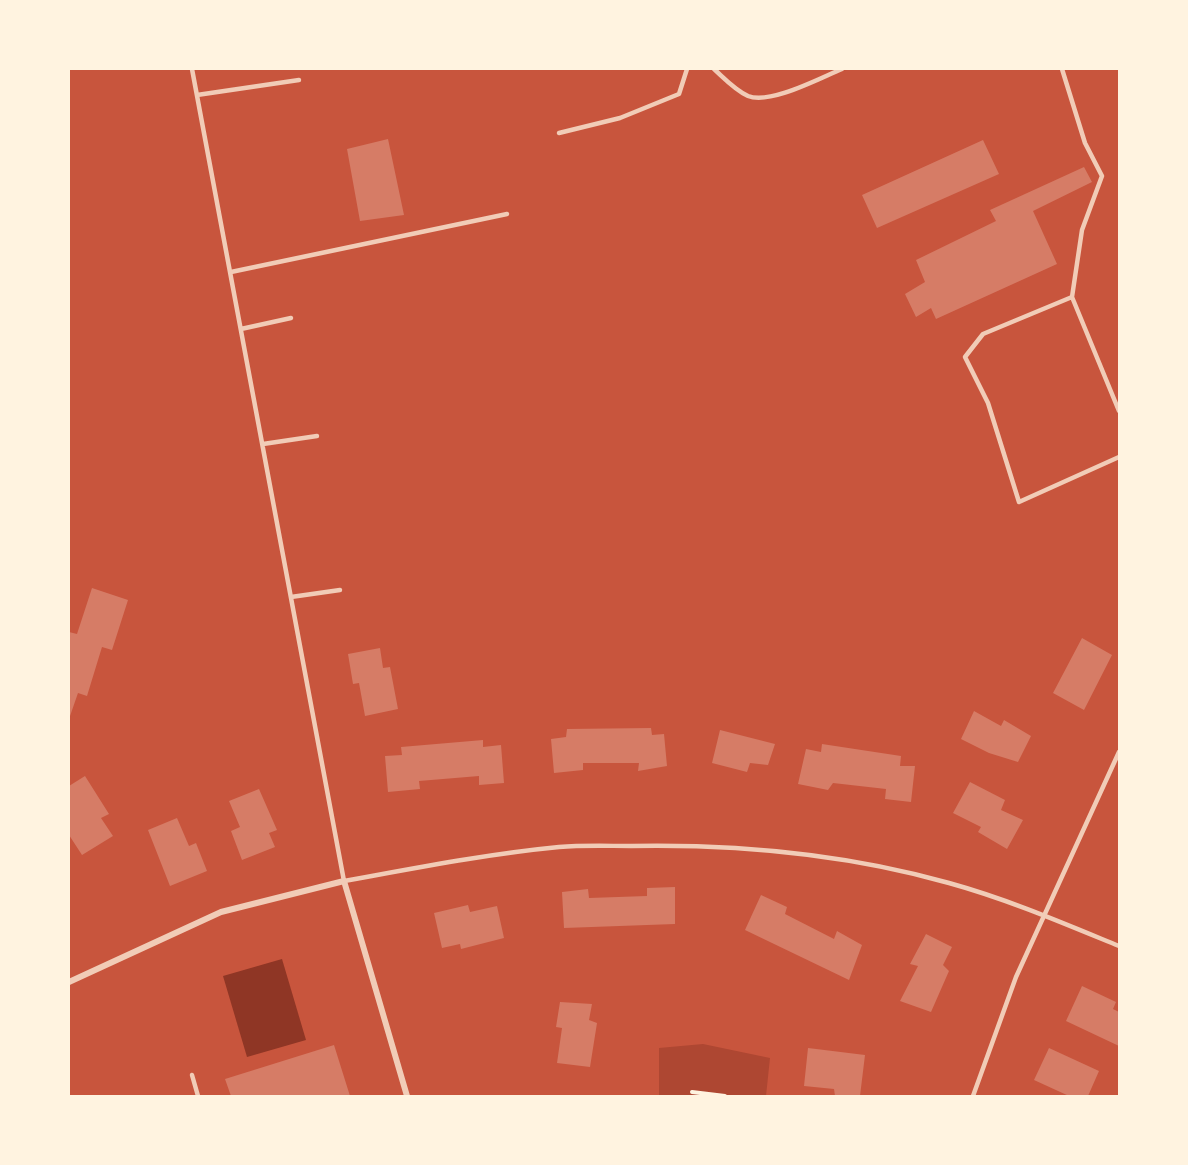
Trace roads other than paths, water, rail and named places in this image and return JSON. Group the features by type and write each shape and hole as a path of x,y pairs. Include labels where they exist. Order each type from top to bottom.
{"street":[{"path":"69,982 221,912 344,881 407,1096"}],"lane":[{"path":"192,69 344,881 480,857 561,847 663,845 774,850 874,866 950,883 1045,915 1119,946"},
{"path":"559,133 620,118 679,94 687,69"},
{"path":"714,69 732,86 749,96 766,98 842,69"},
{"path":"1062,69 1085,143 1102,176 1082,230 1072,297 1119,411"},
{"path":"197,95 299,80"},
{"path":"231,272 507,214"},
{"path":"1072,297 983,334 965,357 988,403 1019,502 1119,456"},
{"path":"242,329 291,318"},
{"path":"263,444 317,436"},
{"path":"291,597 340,590"},
{"path":"973,1096 1016,977 1119,753"},
{"path":"192,1075 198,1096"}]}
